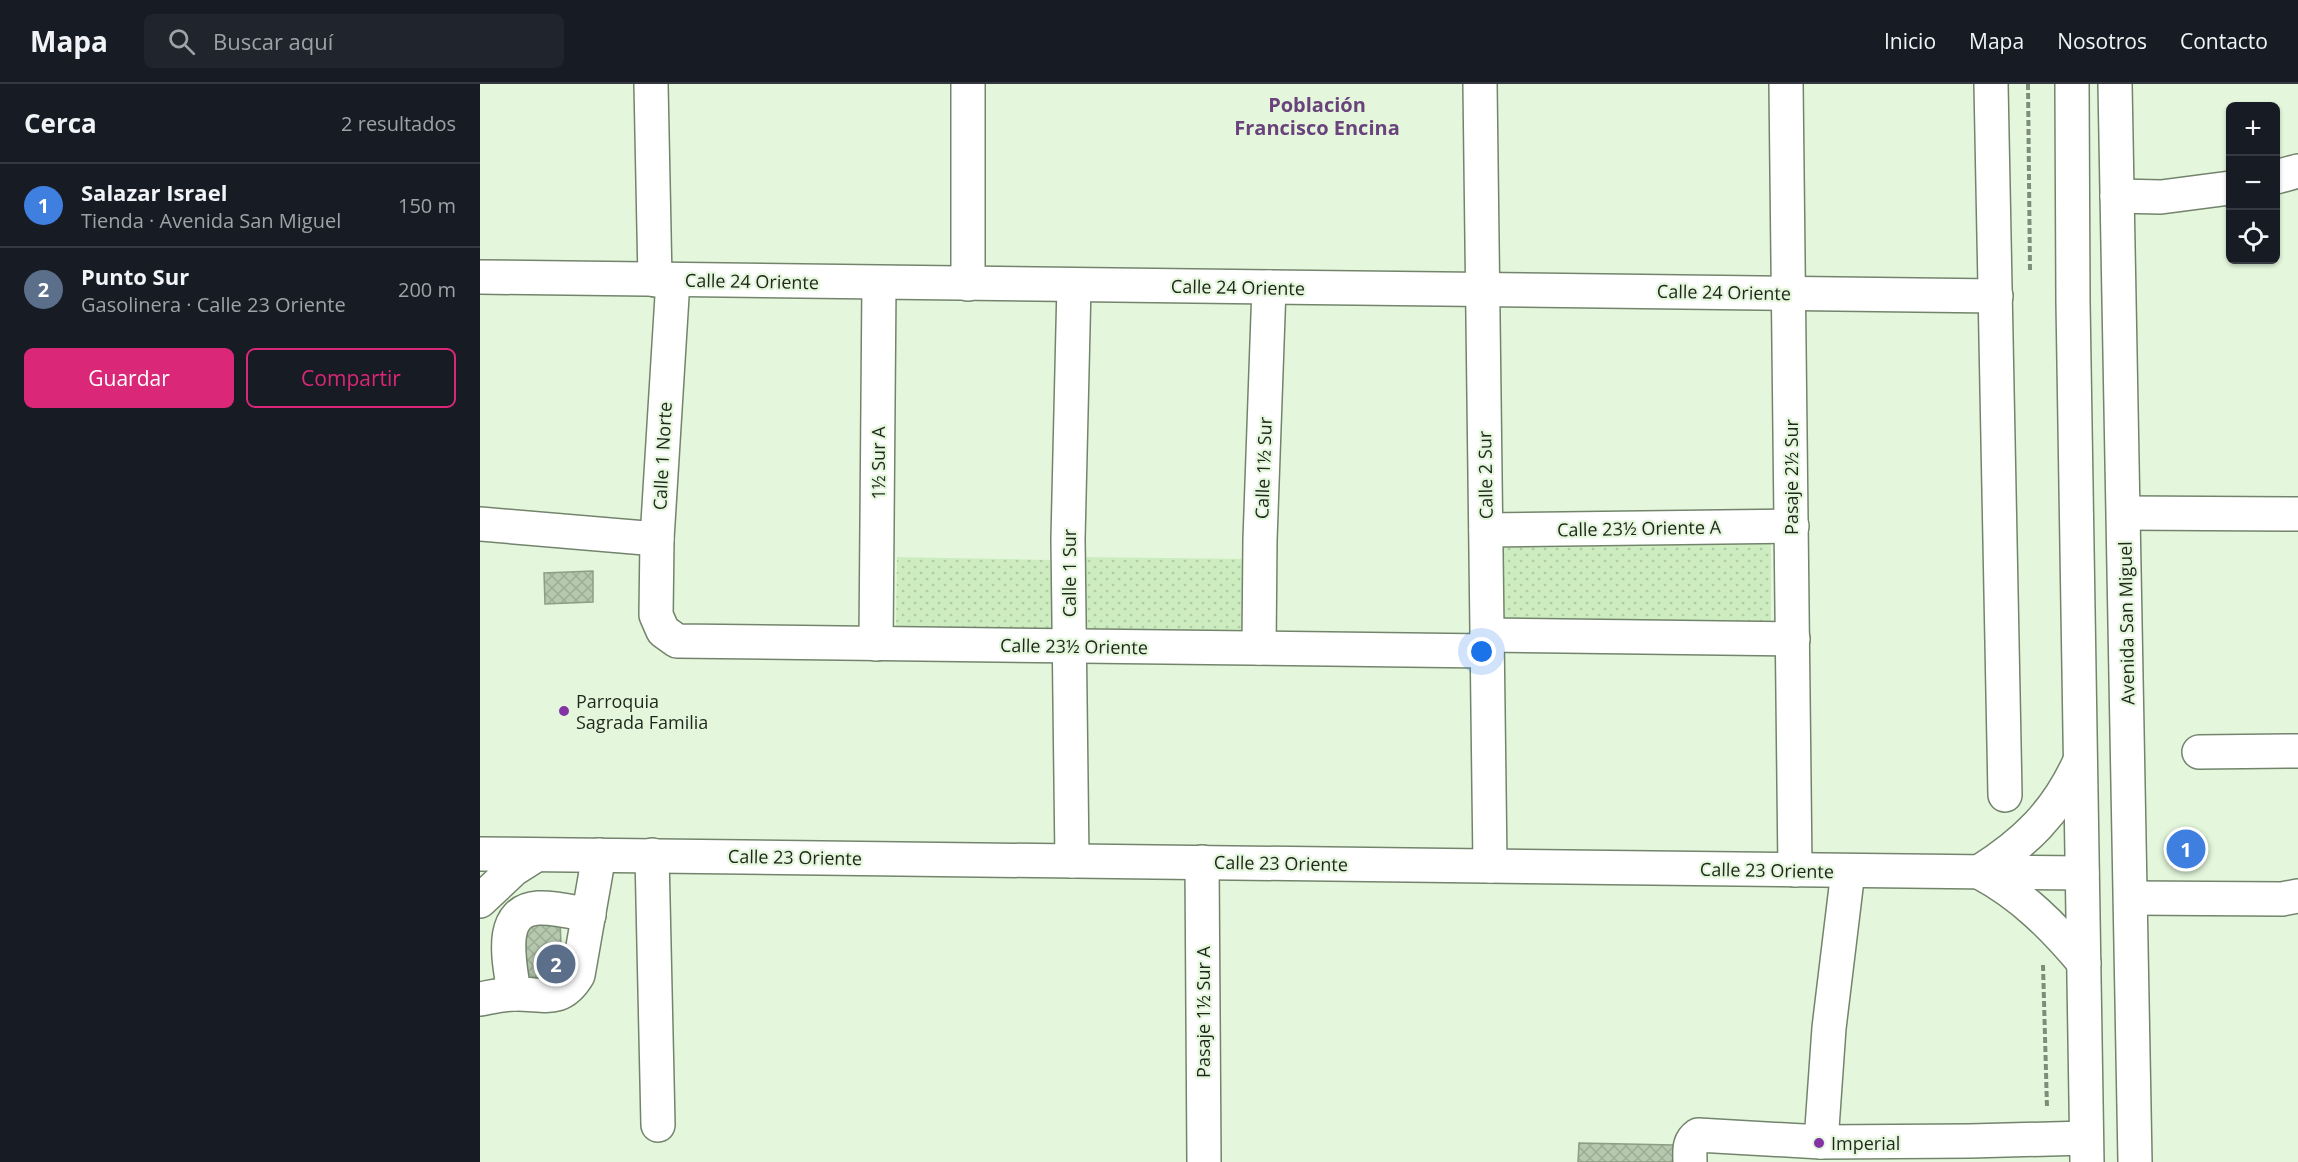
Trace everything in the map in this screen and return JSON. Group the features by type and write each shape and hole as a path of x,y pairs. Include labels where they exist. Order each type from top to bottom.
{"main road":[{"name":"Calle 1 Norte","path":"651,84 664,280 656,615 663,631"},
{"path":"968,84 968,284"},
{"name":"Calle 2 Sur","path":"1480,84 1490,866"},
{"name":"Pasaje 2½ Sur","path":"1786,84 1795,870"},
{"path":"1991,84 2005,795"},
{"path":"1690,1162 1690,1145 1692,1139 1698,1135 1970,1152 2086,1150 2072,84"},
{"name":"Avenida San Miguel","path":"2115,84 2135,1162"},
{"path":"2280,176 2298,171"},
{"path":"2117,196 2161,197 2226,189"},
{"name":"Calle 24 Oriente","path":"480,277 1996,296"},
{"name":"1½ Sur A","path":"876,644 879,283"},
{"name":"Calle 1 Sur","path":"1072,861 1068,539 1074,285"},
{"name":"Calle 1½ Sur","path":"1259,648 1269,287"},
{"path":"2124,513 2298,514"},
{"path":"480,524 657,539"},
{"name":"Calle 23½ Oriente A","path":"1486,530 1791,526"},
{"name":"Calle 23½ Oriente","path":"663,631 676,641 876,644 1259,648 1487,643"},
{"path":"1487,643 1793,639"},
{"path":"2199,752 2298,751"},
{"path":"2080,762 2070,782 2046,818 2007,854 1979,872 1998,882 2035,909 2084,963"},
{"path":"2082,873 2107,839 2122,813 2128,795"},
{"name":"Calle 23 Oriente","path":"480,854 2082,873"},
{"path":"480,901 514,869 536,855"},
{"path":"480,999 513,994 547,997 564,991 572,984 578,975 599,855"},
{"path":"652,855 658,1125"},
{"name":"Pasaje 1½ Sur A","path":"1202,862 1204,1162"},
{"path":"1821,1142 1829,1028 1848,872"},
{"path":"2082,873 2110,905 2132,938"},
{"path":"2131,898 2282,899 2298,896"},
{"path":"513,994 508,937 511,926 518,917 537,908 589,915"}],"green space":[{"path":"1771,540 1771,629 1498,625 1497,545"},
{"path":"897,557 1052,560 1051,630 896,630"},
{"path":"1085,557 1250,559 1252,634 1083,635"}],"building":[{"path":"593,571 593,602 545,604 544,573"},
{"path":"560,916 562,980 523,982 520,918"},
{"path":"1579,1143 1674,1145 1674,1162 1578,1162"}],"place":[{"name":"Parroquia Sagrada Familia","path":"564,711"},
{"name":"Salazar Israel","path":"2186,849"},
{"name":"Punto Sur","path":"556,964"},
{"name":"Imperial","path":"1819,1143"}],"district":[{"name":"Población Francisco Encina","path":"1317,116"}]}
